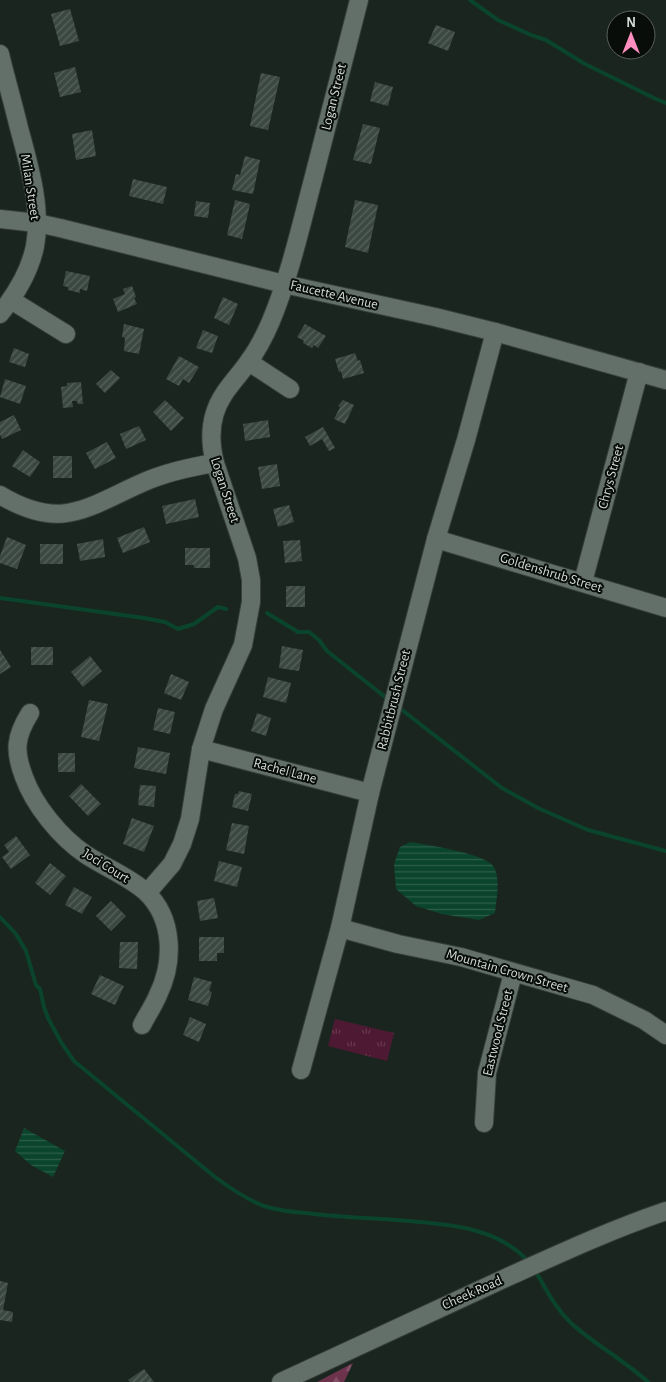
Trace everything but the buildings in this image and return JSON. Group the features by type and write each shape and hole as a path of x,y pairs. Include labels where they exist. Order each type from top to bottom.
{"street":[{"name":"Logan Street","path":"146,893 172,864 178,853 190,819 201,749 214,709 243,645 252,602 252,580 247,558 214,463 211,434 217,409 224,394 260,345 271,322 284,284 306,208 359,0"},
{"name":"Milan Street","path":"0,54 28,163 37,223 32,258 20,286 5,307"},
{"name":"Faucette Avenue","path":"0,219 37,223 284,284 494,332 666,380"},
{"path":"5,307 66,334"},
{"name":"Rabbitbrush Street","path":"301,1070 340,928 370,793 436,539 466,440 494,332"},
{"path":"249,362 290,389"},
{"name":"Chrys Street","path":"583,582 639,372"},
{"path":"0,495 44,513 62,514 76,512 161,475 214,463"},
{"name":"Goldenshrub Street","path":"436,539 666,608"},
{"name":"Joci Court","path":"30,713 22,726 17,741 17,755 26,783 34,799 52,824 71,843 131,881 146,893 158,908 165,921 170,942 169,958 159,994 142,1025"},
{"name":"Rachel Lane","path":"201,749 370,793"},
{"name":"Mountain Crown Street","path":"340,928 398,944 461,957 593,995 644,1020 666,1035"},
{"name":"Eastwood Street","path":"484,1123 487,1073 513,973"},
{"name":"Cheek Road","path":"281,1382 568,1250 634,1222 666,1211"}],"green space":[{"path":"335,1019 394,1033 387,1061 328,1046"},
{"path":"353,1363 344,1382 317,1382"}],"shaded area":[{"path":"410,842 455,850 489,862 494,867 497,878 498,890 495,913 479,920 442,914 416,906 396,889 394,864 400,847"},
{"path":"24,1128 65,1151 53,1177 31,1165 15,1151"}],"waterway":[{"path":"470,0 498,20 546,40 585,64 666,103"},
{"path":"0,598 144,618 165,622 178,629 194,624 218,607 226,609"},
{"path":"267,613 298,632 309,632 319,640 327,651 389,700"},
{"path":"397,706 502,788 538,808 588,830 666,851"},
{"path":"0,917 16,934 26,951 48,1018 74,1061 215,1177 245,1197 269,1208 280,1210 329,1216 432,1223 467,1228 500,1240 515,1249 528,1261"},
{"path":"534,1269 555,1304 571,1323 648,1382"}]}
